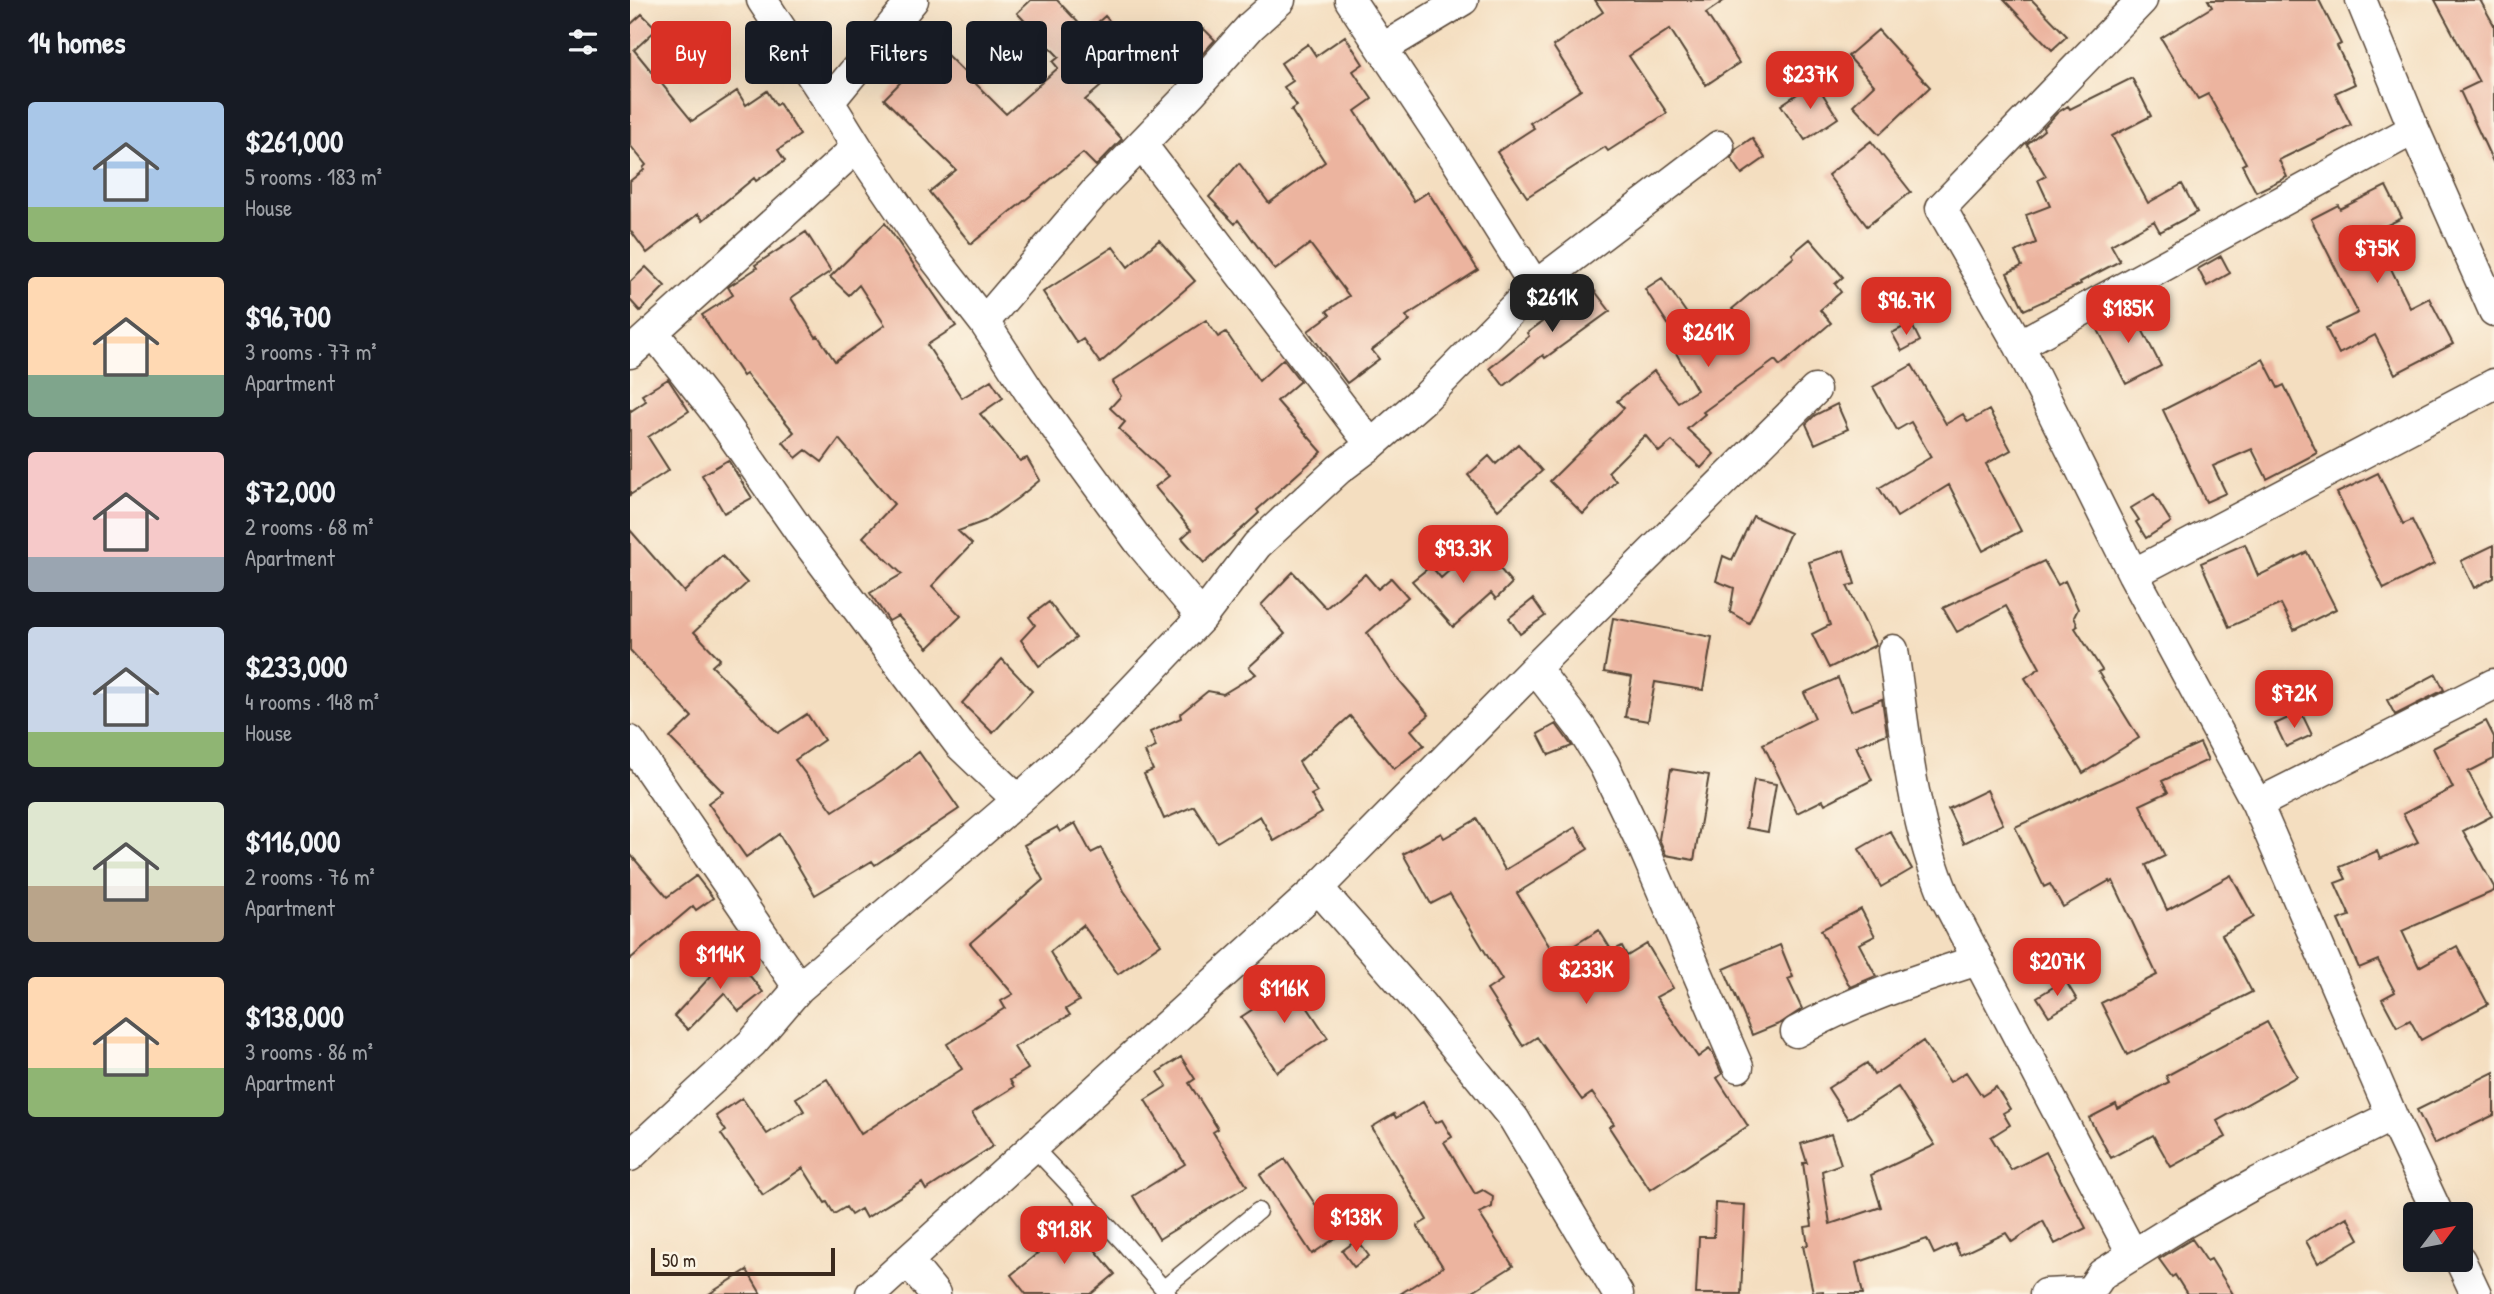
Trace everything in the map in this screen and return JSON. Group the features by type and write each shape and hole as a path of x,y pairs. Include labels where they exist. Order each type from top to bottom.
{"street":[{"path":"762,0 921,241 984,322 1029,391 1140,543 1202,617"},
{"path":"830,102 913,0"},
{"path":"984,322 1096,192 1251,26 1280,0"},
{"path":"1350,0 1458,163 1535,286"},
{"path":"1383,48 1463,0"},
{"path":"2142,0 1941,208 2020,345 2133,574 2257,804 2392,1116 2432,1202"},
{"path":"2361,0 2494,311"},
{"path":"2020,345 2414,129"},
{"path":"1142,145 1371,445"},
{"path":"630,1156 752,1044 799,988 1084,741 1202,617 1257,545 1339,469 1427,396 1535,286 1718,146"},
{"path":"630,353 857,147"},
{"path":"653,332 719,416 802,536 959,744 1018,800"},
{"path":"2133,574 2494,384"},
{"path":"871,1294 1318,888 1815,390"},
{"path":"1893,650 1904,727 1931,864 1945,897 2133,1255"},
{"path":"1535,668 1581,728 1604,765 1642,844 1738,1068"},
{"path":"2257,804 2494,684"},
{"path":"630,741 639,774 799,988"},
{"path":"1318,888 1421,1004 1514,1119 1618,1294"},
{"path":"1796,1032 1837,1009 1896,986 1978,960"},
{"path":"2045,1294 2088,1293 2102,1273 2256,1183 2392,1116"},
{"path":"908,1261 935,1294"},
{"path":"2466,1272 2476,1294"}],"lane":[{"path":"1032,1147 1124,1242 1166,1291 1258,1211"}],"building":[{"path":"1031,0 1057,0 1077,21 1061,21 1061,84 1103,84 1085,100 1122,139 1096,166 1083,153 971,244 929,192 956,170 884,99 899,84 952,84 952,60 966,74 966,84 976,84 1006,114 1040,84 1047,84 1047,78 1058,68 1053,62 1059,57 1047,44 1047,21 1025,21 1017,13"},
{"path":"1595,0 1725,0 1706,13 1739,63 1706,85 1670,29 1629,56 1667,113 1608,151 1605,147 1527,197 1497,152 1534,128 1530,123 1581,90 1553,46 1603,12"},
{"path":"2004,0 2032,0 2067,36 2052,50"},
{"path":"2208,0 2319,0 2341,44 2337,46 2355,84 2335,93 2351,125 2279,160 2287,177 2256,192 2242,165 2246,163 2208,94 2198,99 2161,38 2212,7"},
{"path":"2435,0 2480,0 2494,25 2494,164 2460,91 2479,82"},
{"path":"642,14 651,23 651,34 634,50 651,71 651,84 662,84 692,121 737,91 746,105 767,91 776,105 779,103 800,135 778,150 785,161 756,181 754,178 703,220 698,214 647,253 630,230 630,181 644,170 646,165 630,145 630,25"},
{"path":"1203,30 1215,40 1203,53"},
{"path":"1878,30 1930,87 1880,134 1853,105 1874,85 1848,56"},
{"path":"1345,36 1363,64 1353,71 1372,99 1355,111 1414,201 1428,192 1478,270 1406,316 1410,321 1372,350 1379,359 1347,383 1308,331 1330,315 1327,311 1349,296 1310,244 1275,270 1238,220 1235,224 1209,197 1239,163 1269,203 1325,162 1291,110 1297,106 1284,87 1293,81 1281,63 1308,44 1316,56"},
{"path":"2132,78 2151,116 2112,136 2148,203 2182,184 2197,212 2160,232 2154,221 2111,245 2120,261 2080,282 2081,284 2024,310 2007,273 2022,266 2015,252 2036,243 2026,215 2050,206 2038,180 2046,176 2027,144 2044,130 2057,113 2068,106 2070,109"},
{"path":"1815,82 1838,118 1805,140 1781,105"},
{"path":"1752,138 1765,158 1742,174 1731,158 1736,149"},
{"path":"1871,141 1911,192 1867,226 1828,175"},
{"path":"2386,186 2402,218 2381,228 2389,245 2381,248 2410,308 2429,298 2453,344 2395,374 2375,335 2339,354 2326,328 2358,313 2311,219 2338,205 2340,209"},
{"path":"885,223 956,326 927,345 962,398 991,380 1003,398 980,414 1020,461 1027,458 1040,480 985,521 958,531 972,544 932,586 961,616 928,648 898,616 889,621 870,593 902,574 863,537 894,504 839,439 822,462 806,450 796,458 783,442 794,432 746,374 743,376 702,315 733,295 728,287 757,268 755,265 806,232 831,271 791,298 835,361 885,325 859,285 849,295 830,277"},
{"path":"1810,239 1843,277 1835,284 1841,292 1820,310 1831,323 1780,366 1775,360 1703,412 1705,414 1687,429 1714,454 1701,468 1672,441 1659,452 1645,435 1608,472 1616,481 1583,514 1550,481 1624,408 1617,401 1654,371 1678,402 1697,390 1676,353 1683,347 1645,289 1662,278 1704,338 1737,314 1732,309 1794,257 1792,254"},
{"path":"1159,240 1195,281 1100,363 1083,339 1077,343 1043,292 1113,247 1128,267"},
{"path":"2221,256 2230,273 2207,286 2198,269"},
{"path":"646,267 665,286 640,311 630,300 630,282"},
{"path":"1591,286 1610,311 1545,358 1543,355 1504,386 1490,368 1529,336 1527,333"},
{"path":"2130,306 2161,366 2126,384 2095,324"},
{"path":"1206,320 1218,337 1226,332 1259,381 1283,359 1300,381 1277,401 1322,452 1257,510 1259,513 1204,563 1182,538 1191,530 1155,487 1169,476 1119,429 1125,422 1110,408 1121,396 1112,382"},
{"path":"1911,323 1920,341 1902,351 1892,333"},
{"path":"2263,359 2278,388 2284,385 2317,453 2267,479 2252,449 2213,466 2226,493 2206,502 2163,410"},
{"path":"1912,365 1946,424 1963,414 1968,422 1989,410 2011,450 1986,464 2021,531 1983,551 1949,485 1897,517 1879,488 1931,457 1911,422 1897,430 1873,387"},
{"path":"668,379 689,411 648,437 669,470 630,495 630,409 631,411 646,401 642,395"},
{"path":"1837,404 1848,429 1815,444 1806,424 1815,415"},
{"path":"1518,444 1542,471 1498,510 1468,475 1489,456 1496,464"},
{"path":"728,460 752,498 724,513 702,475"},
{"path":"2378,473 2403,524 2412,520 2434,564 2384,589 2337,493"},
{"path":"2154,494 2171,522 2146,538 2131,508"},
{"path":"1753,516 1790,533 1749,623 1730,612 1734,588 1716,581 1723,556 1732,560"},
{"path":"630,530 684,592 722,556 747,583 694,632 720,659 712,666 778,733 807,714 824,740 795,760 833,811 882,780 919,752 959,809 875,865 872,861 815,895 779,834 746,857 708,803 723,792 670,738 692,717 630,650"},
{"path":"1479,544 1512,583 1496,599 1491,593 1453,627 1412,581 1431,566 1441,578"},
{"path":"2245,544 2258,576 2307,552 2336,609 2294,630 2281,604 2229,627 2201,563"},
{"path":"2494,545 2494,578 2474,588 2461,561"},
{"path":"1844,550 1855,584 1847,586 1876,645 1829,668 1812,634 1830,625 1809,562"},
{"path":"2044,561 2058,585 2065,581 2078,609 2074,617 2078,626 2075,628 2102,670 2098,672 2139,738 2083,773 2025,678 2040,668 2006,606 1957,632 1943,608"},
{"path":"1293,572 1326,608 1365,574 1378,589 1391,578 1408,597 1367,633 1392,672 1429,715 1411,730 1424,745 1394,769 1350,716 1299,762 1317,792 1311,795 1322,813 1274,841 1260,816 1217,842 1194,806 1164,819 1144,774 1153,770 1145,752 1156,747 1150,732 1181,718 1180,714 1208,691 1223,694 1256,674 1249,667 1285,634 1261,605"},
{"path":"1533,599 1545,616 1520,634 1509,618"},
{"path":"1049,602 1076,638 1039,666 1021,640 1035,625 1029,617"},
{"path":"1613,618 1712,637 1703,690 1655,682 1648,721 1625,717 1632,677 1604,672"},
{"path":"1002,659 1032,691 993,733 962,703"},
{"path":"2436,674 2444,690 2395,715 2387,700"},
{"path":"1838,678 1851,711 1882,699 1887,734 1856,746 1872,780 1825,804 1823,800 1797,813 1763,744 1815,718 1804,693"},
{"path":"2301,712 2312,735 2286,747 2275,724"},
{"path":"2486,721 2494,737 2494,759 2468,772 2492,816 2463,831 2494,891 2402,931 2419,967 2457,946 2488,1004 2421,1040 2410,1020 2397,1027 2382,999 2395,992 2378,960 2359,968 2338,920 2350,916 2335,883 2346,879 2340,867 2377,851 2380,859 2418,842 2403,814 2453,788 2433,748"},
{"path":"1556,724 1572,746 1549,755 1538,734"},
{"path":"2200,743 2208,760 2162,781 2168,792 2140,805 2165,856 2146,865 2167,910 2231,875 2254,917 2222,935 2252,992 2127,1055 2101,1003 2157,975 2113,881 2063,907 2050,884 2044,887 2015,827"},
{"path":"1671,769 1709,775 1694,860 1666,855 1659,839"},
{"path":"1754,780 1776,784 1768,832 1746,828"},
{"path":"1987,790 2003,824 1964,843 1948,809"},
{"path":"1477,819 1505,870 1576,827 1588,849 1517,893 1551,949 1555,947 1560,954 1599,930 1612,951 1622,946 1627,956 1647,944 1673,988 1656,997 1698,1057 1709,1049 1713,1054 1722,1074 1717,1078 1748,1126 1650,1190 1609,1127 1614,1124 1592,1093 1582,1100 1537,1037 1523,1046 1487,990 1502,980 1450,894 1431,904 1403,854 1441,833 1444,838"},
{"path":"1075,823 1091,853 1101,848 1124,891 1161,944 1118,974 1083,925 1050,952 1079,1001 1066,1009 1070,1015 1014,1047 1028,1069 1010,1080 1014,1087 972,1113 993,1146 926,1190 922,1183 866,1218 861,1209 851,1215 846,1207 834,1214 803,1168 763,1195 721,1134 726,1131 716,1116 742,1098 767,1134 804,1111 796,1098 827,1079 861,1134 962,1069 947,1044 1005,1008 1001,1001 1013,994 970,943 1043,880 1024,845 1057,827 1060,832"},
{"path":"1890,831 1912,869 1881,887 1859,849"},
{"path":"630,854 667,897 696,876 713,898 696,910 693,906 630,959"},
{"path":"1861,909 1875,936 1859,944 1876,976 1850,987 1821,930"},
{"path":"1780,945 1793,977 1788,979 1802,1009 1781,1023 1752,1035 1724,969"},
{"path":"732,954 763,992 739,1011 724,993 688,1030 674,1016 711,976 708,973"},
{"path":"1285,974 1328,1038 1277,1072 1241,1017 1273,996 1267,987"},
{"path":"2065,980 2077,1000 2049,1016 2037,997"},
{"path":"2267,1022 2297,1076 2217,1121 2226,1137 2171,1167 2153,1135 2111,1158 2089,1118 2116,1104 2118,1109 2169,1082 2166,1076"},
{"path":"1923,1041 1950,1082 1966,1072 1982,1096 1996,1087 2010,1109 2003,1113 2010,1125 1991,1137 2011,1170 2046,1152 2086,1228 2055,1244 2043,1221 2012,1242 2006,1233 1960,1255 1955,1244 1934,1254 1927,1239 1856,1263 1863,1294 1813,1292 1803,1246 1808,1245 1805,1227 1812,1226 1803,1163 1807,1163 1801,1144 1831,1134 1841,1164 1822,1171 1830,1224 1881,1207 1871,1175 1935,1145 1898,1087 1848,1119 1828,1088 1867,1063 1874,1075"},
{"path":"1181,1057 1195,1079 1189,1083 1218,1129 1213,1132 1247,1186 1159,1239 1133,1196 1185,1164 1145,1100 1167,1086 1158,1072"},
{"path":"2494,1072 2494,1115 2434,1144 2417,1110"},
{"path":"1423,1102 1435,1123 1442,1120 1452,1137 1444,1142 1475,1194 1483,1190 1493,1196 1492,1207 1479,1213 1513,1266 1468,1294 1400,1294 1443,1267 1417,1226 1427,1220 1372,1127 1394,1114 1396,1118"},
{"path":"1285,1159 1337,1237 1312,1254 1260,1175"},
{"path":"1715,1203 1745,1205 1741,1294 1696,1294 1699,1237 1714,1237"},
{"path":"2347,1217 2359,1239 2318,1263 2306,1241"},
{"path":"1070,1219 1115,1274 1091,1294 1026,1294 1011,1275 1055,1239 1052,1234"},
{"path":"2192,1239 2207,1261 2211,1259 2233,1294 2187,1294 2175,1275 2172,1277 2159,1259"},
{"path":"1357,1240 1369,1256 1354,1267 1342,1251"},
{"path":"747,1270 761,1294 709,1294"}]}
